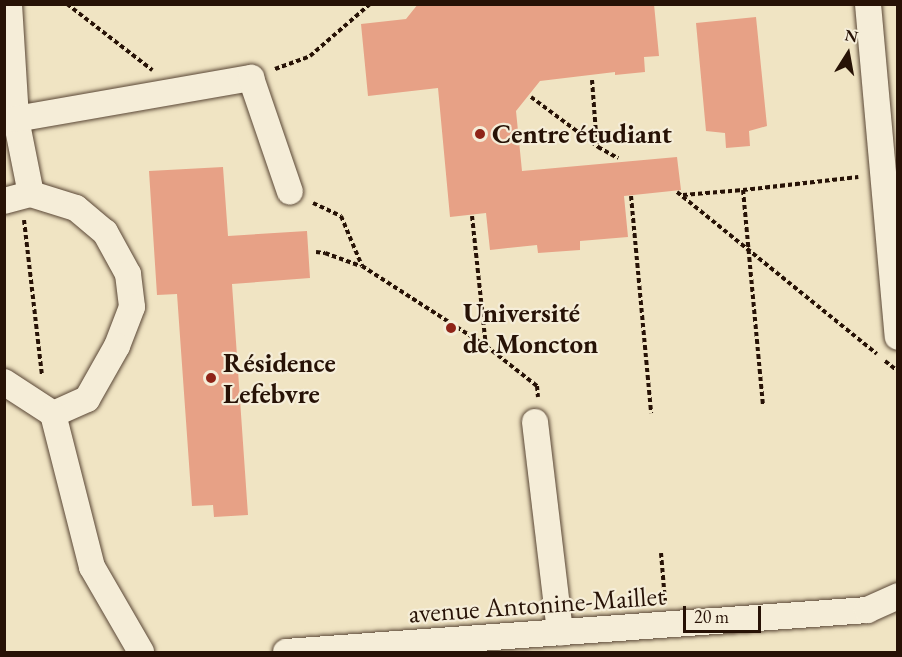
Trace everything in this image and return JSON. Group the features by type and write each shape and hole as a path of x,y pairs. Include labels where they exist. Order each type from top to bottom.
{"lane":[{"path":"9,4 19,197 76,208 105,232 128,274 132,308 117,346 87,399 50,412"},
{"path":"868,4 890,173 897,337"},
{"path":"16,119 251,78 290,192"},
{"path":"4,381 50,412 92,567 141,652"},
{"path":"537,413 560,633"},
{"name":"avenue Antonine-Maillet","path":"286,652 867,610 897,596"}],"path":[{"path":"67,4 180,91"},
{"path":"251,78 310,56 370,4"},
{"path":"592,80 598,147"},
{"path":"531,97 598,147 618,158"},
{"path":"682,195 890,173"},
{"path":"743,190 763,405"},
{"path":"290,192 341,216 362,266"},
{"path":"677,192 897,371"},
{"path":"631,196 651,413"},
{"path":"19,197 50,412"},
{"path":"472,216 486,346"},
{"path":"316,252 362,266 486,346 537,386 537,413"}],"building":[{"name":"Centre étudiant","path":"418,4 654,4 659,56 644,57 645,72 615,75 615,72 540,81 516,111 522,171 677,157 681,190 624,196 628,237 580,241 580,250 538,253 537,245 490,250 486,213 450,217 438,88 368,96 361,24 406,19"},
{"path":"756,17 767,126 749,131 750,146 726,148 725,133 706,131 696,23"},
{"name":"Résidence Lefebvre","path":"223,167 228,236 307,231 310,278 232,284 248,515 214,517 213,505 192,506 177,294 157,295 149,171"}],"place":[{"name":"Centre étudiant","path":"480,134"},
{"name":"Université de Moncton","path":"451,328"},
{"name":"Résidence Lefebvre","path":"211,378"}]}
